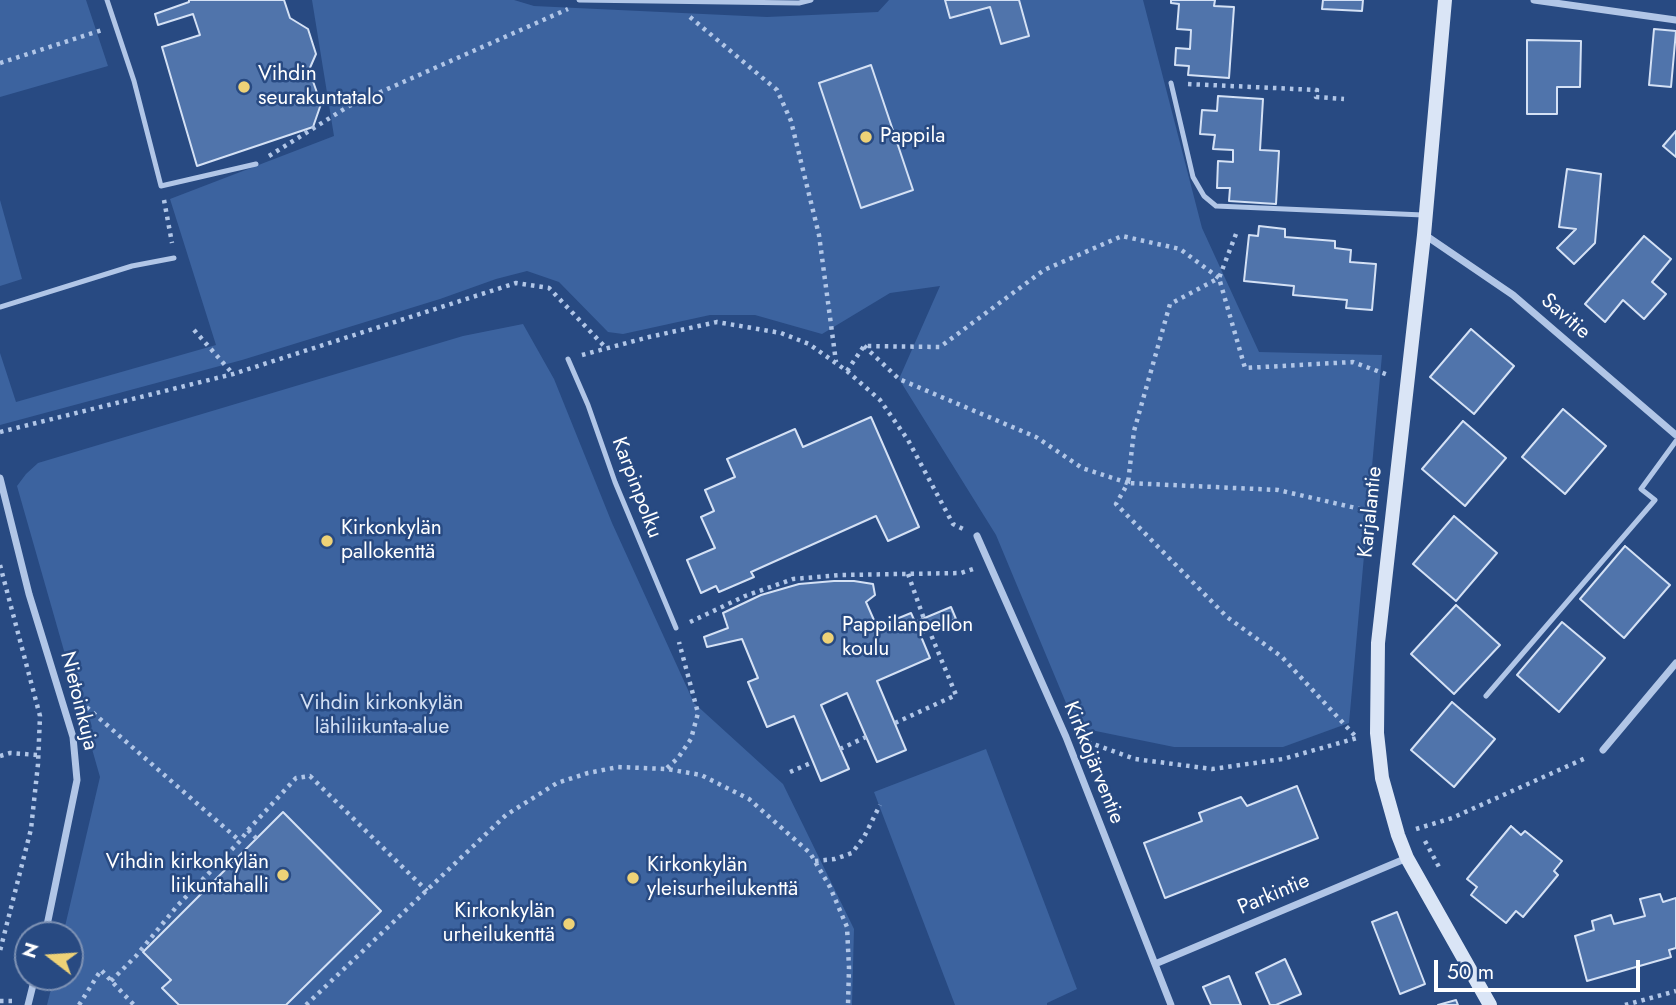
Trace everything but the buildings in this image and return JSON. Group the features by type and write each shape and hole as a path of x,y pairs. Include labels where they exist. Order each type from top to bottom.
{"street":[{"name":"Karjalantie","path":"1445,0 1426,215 1378,643 1377,733 1380,767 1407,858 1490,1005"},
{"path":"1534,0 1676,20"},
{"name":"Savitie","path":"1424,234 1513,295 1676,435"},
{"name":"Nietoinkuja","path":"0,478 29,594 74,737 77,780 49,921"},
{"name":"Kirkkojärventie","path":"977,536 1066,737 1171,1005"},
{"path":"1603,750 1676,663"},
{"name":"Parkintie","path":"1155,964 1407,858"}],"lane":[{"path":"107,0 134,81 161,186 256,164"},
{"path":"582,1 799,3 811,0"},
{"path":"1171,83 1193,177 1204,196 1216,206 1426,215"},
{"path":"0,307 132,266 174,258"},
{"name":"Karpinpolku","path":"568,359 588,405 615,482 676,628"},
{"path":"1486,696 1655,500 1641,488 1676,442"}],"path":[{"path":"256,164 349,106 582,1"},
{"path":"675,2 711,36 777,90 782,100 791,121 819,235 836,363"},
{"path":"0,64 115,26"},
{"path":"1171,83 1317,90 1317,97 1344,99"},
{"path":"161,186 174,258"},
{"path":"1236,234 1219,278 1245,368 1353,362 1388,375"},
{"path":"864,346 940,347 1044,270 1122,236 1180,249 1219,278"},
{"path":"1081,740 1135,759 1212,769 1283,760 1357,738 1282,657 1227,617 1116,504 1128,483 1134,431 1170,304 1219,278"},
{"path":"0,432 233,374 516,283 549,288 606,348"},
{"path":"568,359 717,322 781,333 809,344 847,371 880,400 908,440 953,524 977,536"},
{"path":"194,330 233,374"},
{"path":"847,371 864,346"},
{"path":"864,346 899,379 1035,437 1082,468 1128,483 1278,490 1374,513"},
{"path":"0,565 40,716 31,829 0,951"},
{"path":"667,769 691,739 698,713 676,628 745,596 793,579 841,575 961,573"},
{"path":"908,574 924,618"},
{"path":"895,723 956,695 929,630"},
{"path":"40,716 84,705 240,841"},
{"path":"840,750 866,737"},
{"path":"1398,835 1452,818 1603,750"},
{"path":"0,756 10,753 37,755"},
{"path":"790,772 813,762"},
{"path":"306,1005 506,815 557,783 618,767 667,769 701,775 748,799 810,853 830,887 847,928 848,1005"},
{"path":"111,981 296,778 310,776 427,891"},
{"path":"815,861 835,859 852,853 864,838 880,805"},
{"path":"248,830 257,839"},
{"path":"79,1005 101,970 134,1005"},
{"path":"1625,1005 1676,991"}],"green space":[{"path":"0,0 86,0 108,66 0,97"},
{"path":"312,0 514,0 534,6 767,17 878,12 889,0 1143,0 1202,228 1259,352 1382,355 1349,723 1283,747 1174,747 1076,727 996,535 899,379 940,286 890,293 822,334 755,315 710,315 623,334 608,332 559,282 527,271 242,360 0,425 0,353 16,402 216,345 170,199 334,136"},
{"path":"0,200 22,279 0,286"},
{"name":"Vihdin kirkonkylän lähiliikunta-alue","path":"523,324 554,379 612,523 694,703 783,784 854,929 852,1005 47,1005 50,991 84,991 84,921 66,921 100,777 17,486 38,463 463,336"},
{"path":"986,749 1077,989 1047,1005 955,1005 874,792"}],"place":[{"name":"Vihdin seurakuntatalo","path":"244,87"},
{"name":"Pappila","path":"866,137"},
{"name":"Kirkonkylän pallokenttä","path":"327,541"},
{"name":"Pappilanpellon koulu","path":"828,638"},
{"name":"Vihdin kirkonkylän liikuntahalli","path":"283,875"},
{"name":"Kirkonkylän yleisurheilukenttä","path":"633,878"},
{"name":"Kirkonkylän urheilukenttä","path":"569,924"}]}
